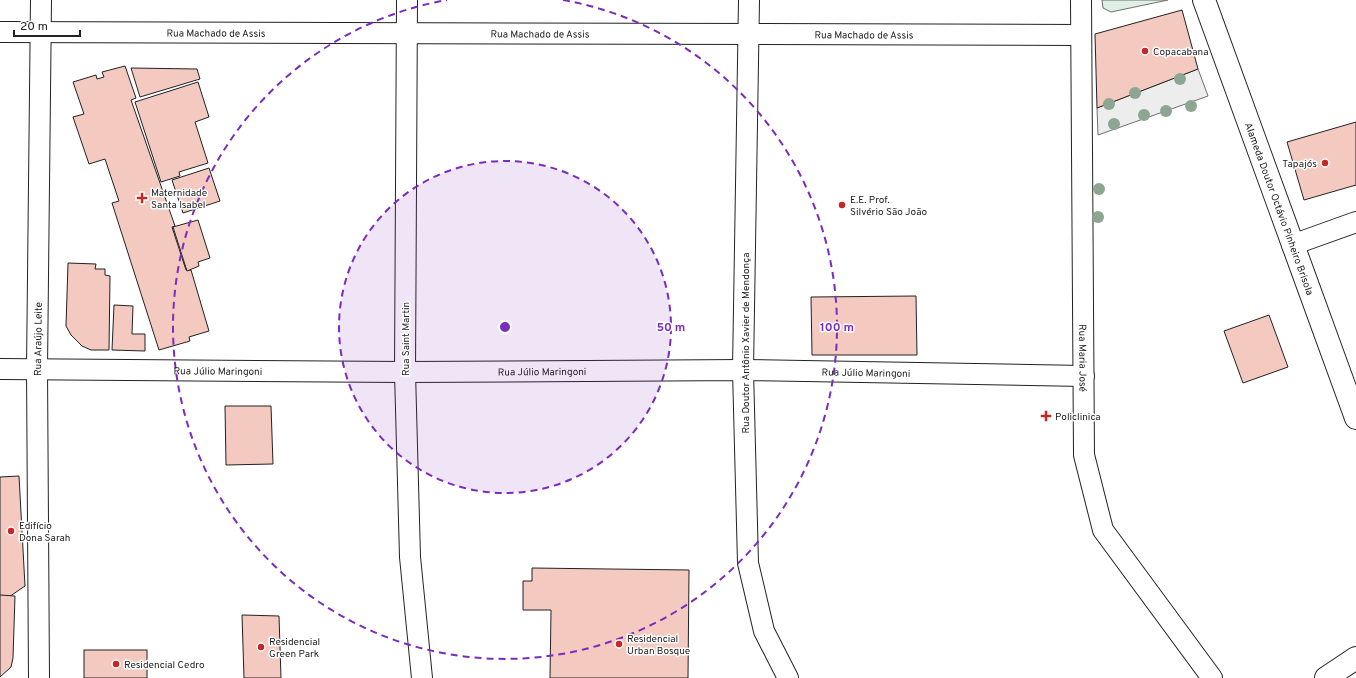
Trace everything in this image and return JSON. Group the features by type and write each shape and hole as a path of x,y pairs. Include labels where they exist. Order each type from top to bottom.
{"street":[{"name":"Rua Araújo Leite","path":"39,678 37,369 41,0"},
{"name":"Rua Saint Martin","path":"407,0 405,372 410,557 422,678"},
{"name":"Rua Doutor Antônio Xavier de Mendonça","path":"749,0 742,370 748,563 764,631 788,678"},
{"name":"Rua Maria José","path":"1081,0 1080,35 1084,455 1103,530 1212,678"},
{"name":"Alameda Doutor Octávio Pinheiro Brisola","path":"1204,0 1356,418"},
{"name":"Rua Machado de Assis","path":"0,32 1080,35"},
{"path":"1292,245 1356,222"},
{"name":"Rua Júlio Maringoni","path":"0,369 405,372 742,370 1084,376"},
{"path":"1326,678 1356,658"}],"green space":[{"path":"1102,0 1168,0 1111,12 1103,8"}],"shaded area":[{"path":"1198,69 1208,96 1098,135 1097,108"}],"building":[{"name":"Copacabana","path":"1182,10 1198,69 1097,108 1095,34"},
{"path":"125,66 136,98 131,100 175,226 172,227 186,270 191,270 209,331 189,337 190,341 159,350 112,203 119,201 105,159 89,164 73,117 84,114 73,82 96,75 97,79 104,77 102,72"},
{"path":"131,68 197,69 200,79 140,97"},
{"path":"198,82 209,117 195,122 208,163 179,172 180,176 161,182 135,102"},
{"name":"Tapajós","path":"1356,122 1356,185 1304,200 1287,142"},
{"path":"209,168 220,201 183,213 172,180"},
{"path":"198,220 210,258 198,262 199,266 187,271 173,227"},
{"path":"68,263 96,264 95,269 105,269 105,275 110,276 109,350 91,350 82,346 71,335 66,326"},
{"path":"916,296 917,355 812,355 811,297"},
{"path":"114,305 133,306 132,334 145,334 145,351 112,350"},
{"path":"1269,315 1288,367 1243,383 1224,331"},
{"path":"225,406 271,406 273,464 226,465"},
{"name":"Edifício Dona Sarah","path":"19,476 25,586 0,603 0,477"},
{"name":"Residencial Urban Bosque","path":"532,568 689,570 688,678 550,678 551,610 523,610 523,581 532,581"},
{"path":"0,595 15,596 13,658 11,667 0,677"},
{"name":"Residencial Green Park","path":"242,615 279,616 281,678 244,678"},
{"name":"Residencial Cedro","path":"84,650 147,650 147,678 84,678"}],"place":[{"name":"Copacabana","path":"1145,51"},
{"name":"Tapajós","path":"1325,163"},
{"name":"Maternidade Santa Isabel","path":"142,198"},
{"name":"E.E. Prof. Silvério São João","path":"842,205"},
{"name":"Policlinica","path":"1046,416"},
{"name":"Edifício Dona Sarah","path":"11,531"},
{"name":"Residencial Urban Bosque","path":"619,644"},
{"name":"Residencial Green Park","path":"261,647"},
{"name":"Residencial Cedro","path":"116,664"}]}
